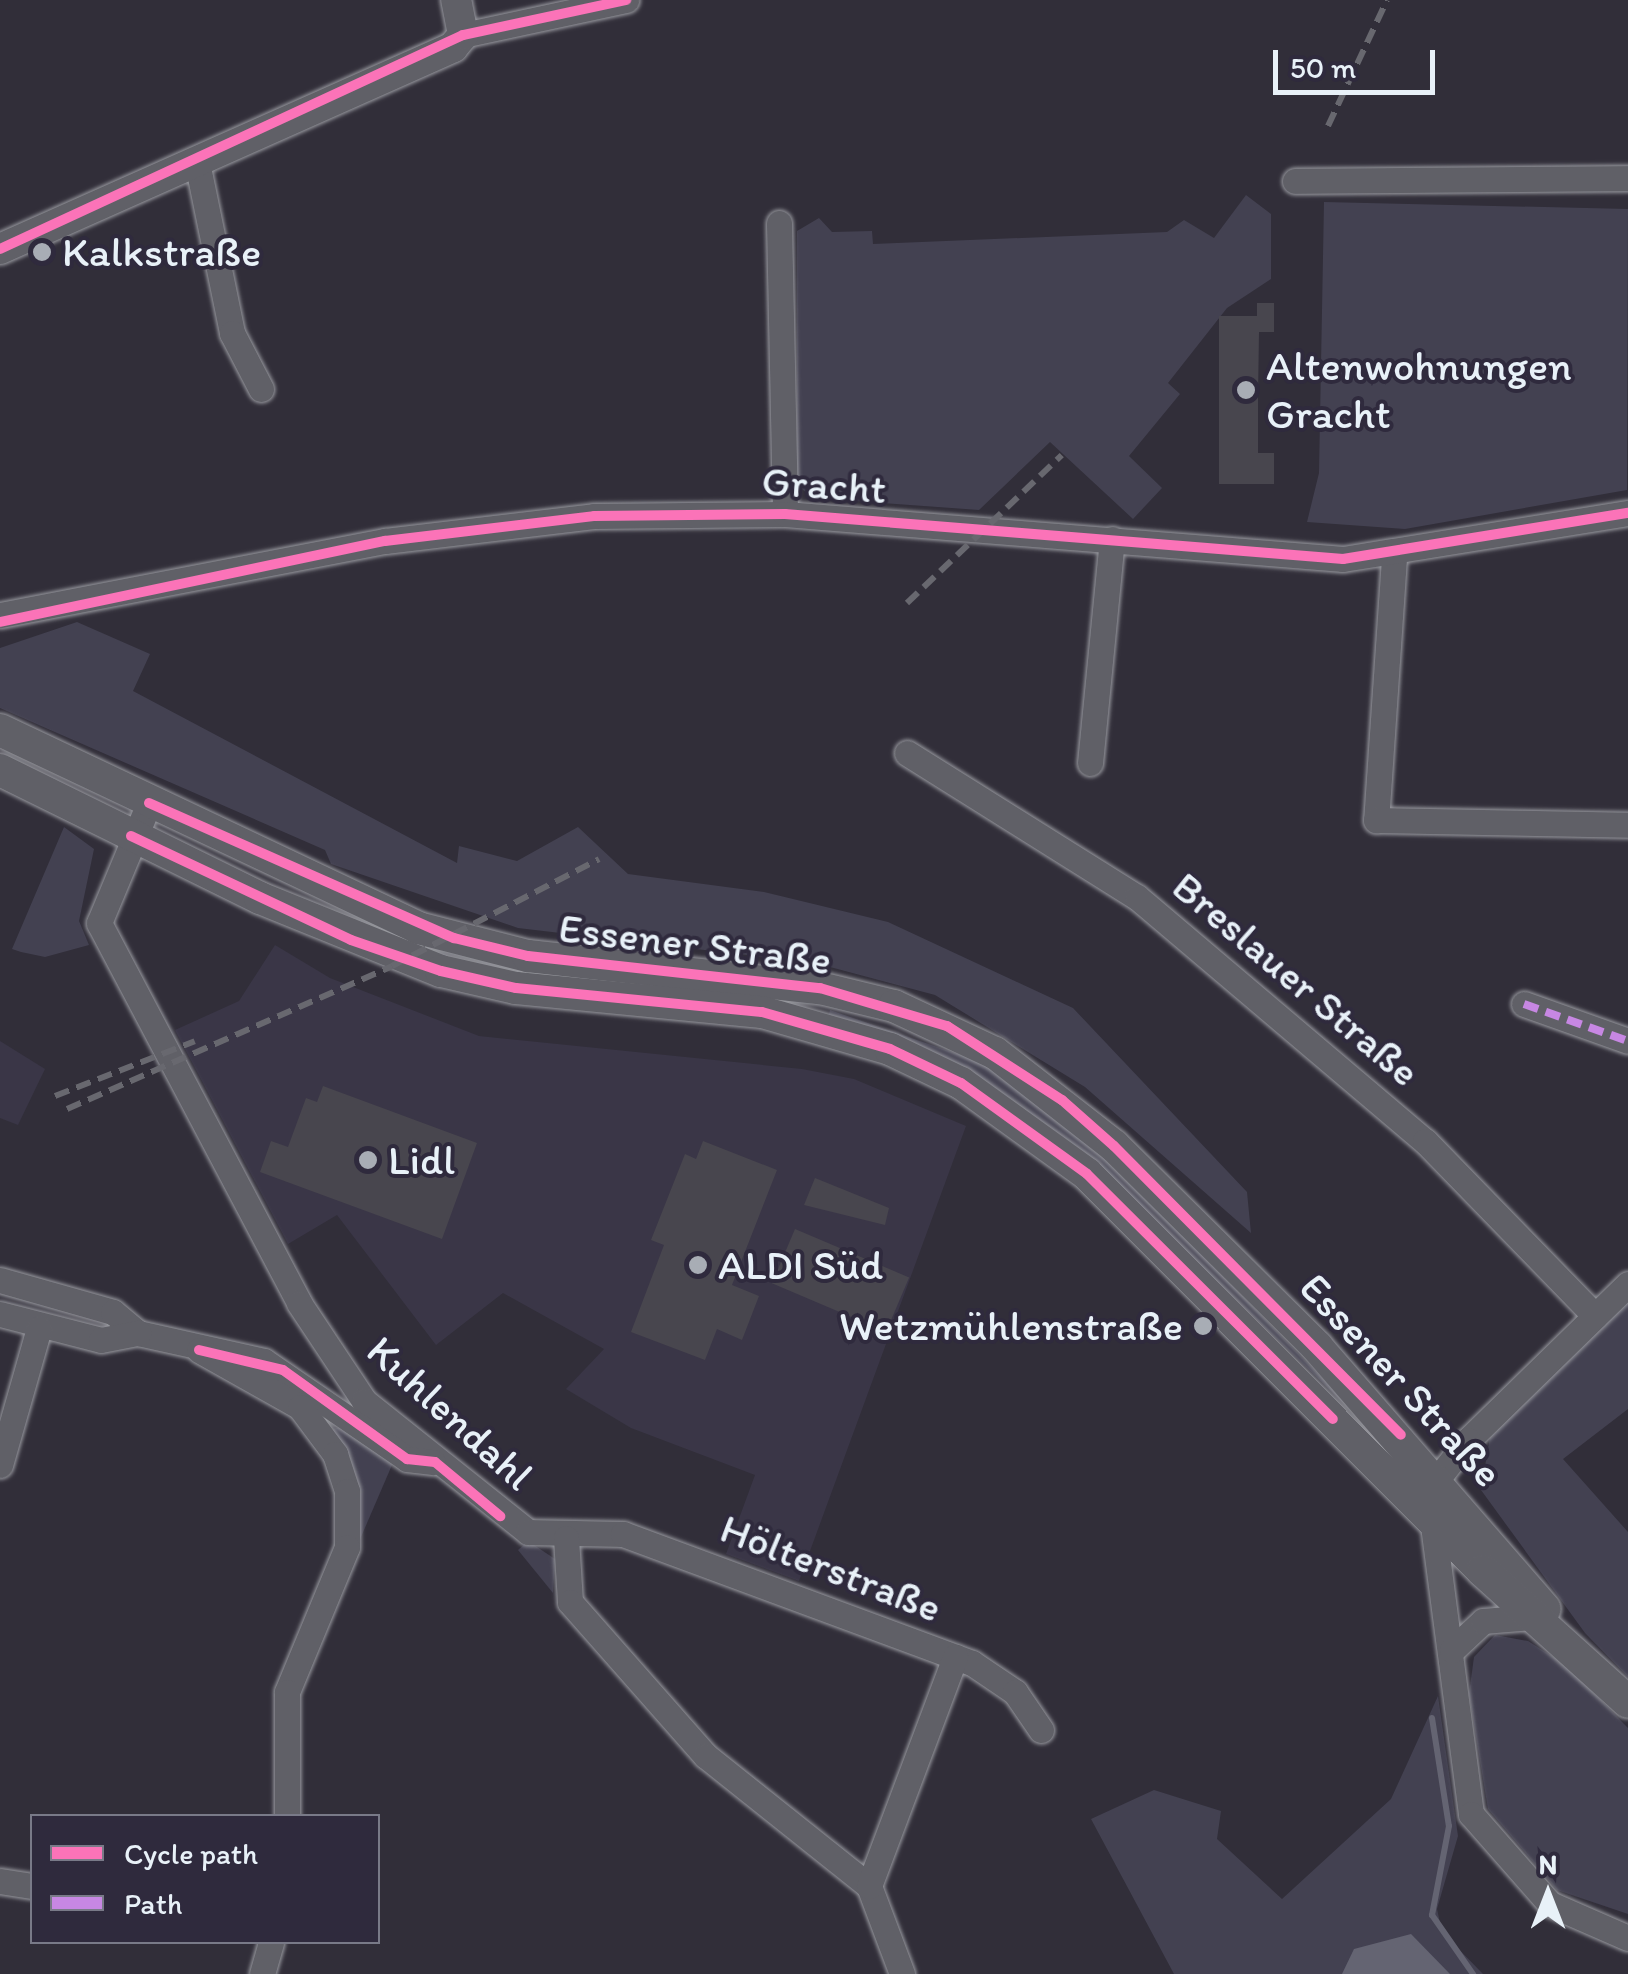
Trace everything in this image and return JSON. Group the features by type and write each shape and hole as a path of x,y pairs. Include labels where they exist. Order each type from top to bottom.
{"main road":[{"name":"Essener Straße","path":"0,730 149,804 454,938 528,956 820,988 946,1026 1062,1100 1114,1146 1574,1649 1628,1702"},
{"name":"Essener Straße","path":"0,770 350,940 441,971 516,988 762,1012 890,1049 961,1083 1087,1174 1434,1494 1532,1617 1574,1649"}],"street":[{"path":"456,0 463,35"},
{"path":"0,249 198,162 463,35 626,0"},
{"path":"198,162 232,333 261,389"},
{"path":"1295,181 1628,178"},
{"name":"Gracht","path":"779,223 784,514"},
{"name":"Gracht","path":"6,616 490,526 784,514 1394,558 1628,514"},
{"path":"1090,763 1112,539"},
{"path":"1394,558 1376,820 1628,825"},
{"name":"Breslauer Straße","path":"907,753 1137,897 1425,1141 1595,1316"},
{"name":"Kuhlendahl","path":"149,804 132,836 99,923 327,1352 364,1401 500,1516 566,1538"},
{"path":"1524,1004 1628,1041"},
{"path":"0,1280 113,1312 138,1334"},
{"path":"1628,1284 1434,1494 1452,1650 1458,1763 1487,1843 1550,1904 1628,1938"},
{"path":"0,1314 40,1328 101,1340 138,1334 283,1370 407,1460 435,1462"},
{"path":"0,1464 40,1328"},
{"path":"198,1350 280,1391 320,1428 347,1491 346,1547 287,1692 287,1814"},
{"name":"Hölterstraße","path":"566,1538 623,1534 955,1657 1006,1684 1041,1730"},
{"path":"566,1538 570,1602 624,1670 706,1756 869,1886 902,1974"},
{"path":"1452,1650 1484,1621 1532,1617"},
{"path":"869,1886 955,1657"},
{"path":"0,1881 30,1886"},
{"path":"262,1974 271,1944"}],"shaded area":[{"path":"1246,195 1271,214 1271,279 1227,308 1168,383 1180,394 1129,456 1162,488 1133,519 1050,442 979,510 813,498 797,485 797,231 819,218 832,232 872,231 873,244 1167,232 1184,220 1214,238"},
{"path":"1324,202 1628,209 1627,490 1405,529 1307,522 1319,473"},
{"path":"77,622 150,654 133,691 457,863 459,846 517,861 578,827 628,874 764,892 888,922 1073,1008 1247,1192 1251,1233 1085,1087 935,995 815,963 518,928 331,864 325,850 0,708 0,648"},
{"path":"64,827 94,849 79,921 89,945 45,957 12,949"},
{"path":"275,945 330,978 479,1036 802,1069 854,1079 966,1126 799,1581 726,1554 755,1475 631,1428 566,1389 604,1349 503,1293 436,1345 337,1215 288,1244 175,1030 239,1001"},
{"path":"830,1010 998,1068 1068,1117 1386,1444 1119,1187 828,1018"},
{"path":"0,1041 45,1069 18,1125 0,1118"},
{"path":"1628,1301 1628,1409 1563,1459 1628,1532 1628,1677 1585,1633 1481,1490 1490,1437"},
{"path":"351,1424 395,1458 358,1544 333,1429"},
{"path":"528,1541 555,1559 553,1593 518,1550"},
{"path":"1495,1635 1528,1641 1566,1665 1628,1728 1628,1914 1557,1890 1488,1809 1469,1694 1474,1657"},
{"path":"1438,1696 1458,1836 1437,1909 1442,1932 1483,1974 1174,1974 1091,1819 1154,1790 1221,1811 1217,1839 1282,1899 1391,1799"}],"water":[{"path":"1411,1934 1450,1974 1342,1974 1354,1949"}],"building":[{"name":"Altenwohnungen Gracht","path":"1257,303 1274,303 1274,332 1259,332 1258,453 1274,453 1274,484 1219,484 1219,316 1257,316"},
{"name":"Lidl","path":"323,1086 477,1143 442,1239 260,1172 271,1141 288,1147 306,1098 317,1102"},
{"name":"ALDI Süd","path":"703,1141 777,1170 732,1285 759,1296 742,1340 717,1329 705,1360 631,1332 664,1245 651,1240 685,1154 696,1159"},
{"path":"815,1178 889,1208 885,1225 804,1205"},
{"path":"795,1229 909,1277 886,1332 772,1283"}],"waterway":[{"path":"1432,1718 1449,1826 1432,1915 1473,1974"}],"railway":[{"path":"1328,126 1387,0"},
{"path":"907,603 1062,455"},
{"path":"67,1109 392,966 599,859"},
{"path":"55,1096 195,1041"}],"marked path":[{"path":"1524,1004 1628,1041"}],"cycle path":[{"path":"0,249 463,35 626,0"},
{"path":"0,622 385,541 594,516 785,514 1343,559 1628,513"},
{"path":"149,803 454,938 528,956 820,988 947,1026 1062,1100 1114,1146 1401,1435"},
{"path":"131,836 351,940 441,971 516,988 762,1012 890,1049 961,1083 1087,1174 1333,1419"},
{"path":"199,1350 283,1370 407,1459 435,1462 500,1516"}],"place":[{"name":"Kalkstraße","path":"42,252"},
{"name":"Altenwohnungen Gracht","path":"1246,390"},
{"name":"Lidl","path":"368,1160"},
{"name":"ALDI Süd","path":"698,1265"},
{"name":"Wetzmühlenstraße","path":"1203,1326"}]}
